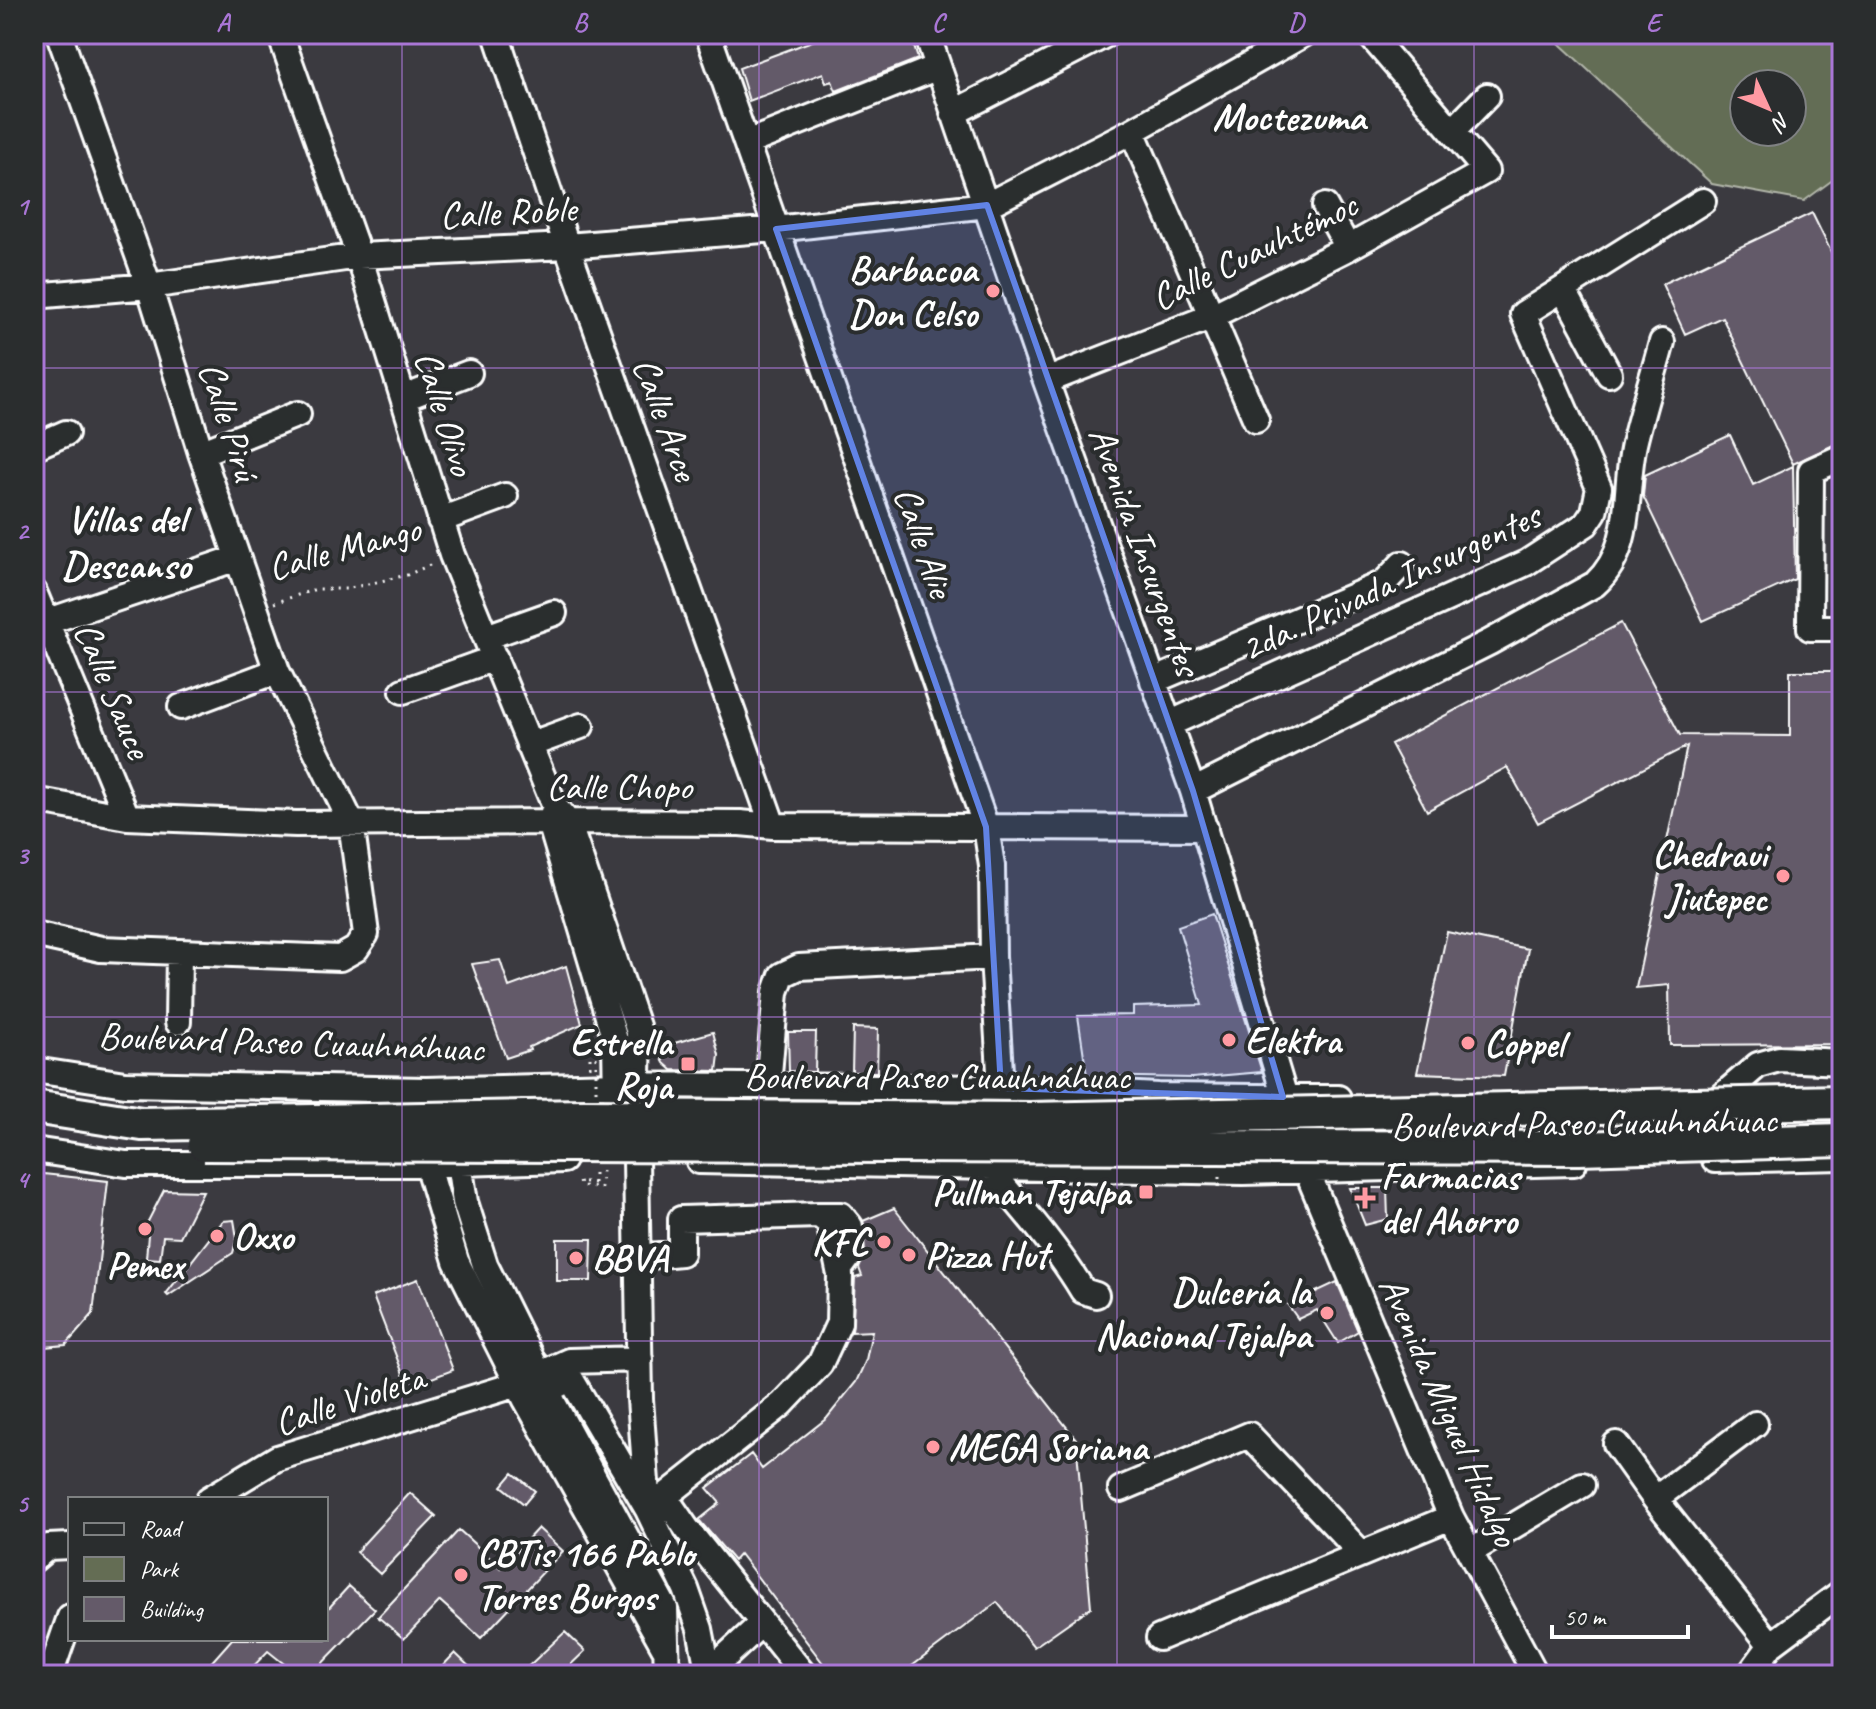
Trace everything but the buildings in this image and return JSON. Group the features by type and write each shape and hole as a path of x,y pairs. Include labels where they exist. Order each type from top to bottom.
{"main road":[{"name":"Boulevard Paseo Cuauhnáhuac","path":"34,1107 142,1124 584,1116 1030,1119 1842,1100"},
{"name":"Boulevard Paseo Cuauhnáhuac","path":"34,1128 141,1144 1579,1148 1842,1140"}],"street":[{"name":"Calle Pirú","path":"34,934 101,949 340,958 356,949 366,934 351,822 277,671 201,453 149,286 59,34"},
{"name":"Calle Olivo","path":"280,34 359,256 452,555 557,817 628,1086 617,1159 638,1257 641,1436 648,1481 656,1504"},
{"name":"Calle Arce","path":"496,34 567,246 773,826"},
{"name":"Calle Alie","path":"708,34 986,827 992,866 993,957 1001,1088"},
{"path":"953,113 1107,34"},
{"path":"987,205 1132,131 1304,34"},
{"path":"1369,34 1453,131 1487,96"},
{"name":"Avenida Insurgentes","path":"932,36 953,113 1193,791 1283,1097"},
{"path":"747,143 938,67"},
{"path":"1132,131 1256,420"},
{"name":"Calle Cuauhtémoc","path":"1046,381 1210,317 1348,248 1486,171 1453,131"},
{"name":"2da. Privada Insurgentes","path":"1169,724 1526,563 1586,524 1594,512 1599,488 1523,314 1703,201"},
{"name":"Calle Roble","path":"34,296 149,286 359,256 567,246 776,229 987,205"},
{"path":"1325,206 1348,248"},
{"path":"1563,289 1609,374"},
{"path":"1193,791 1490,642 1595,584 1609,571 1624,531 1634,447 1662,342"},
{"path":"404,398 469,373"},
{"path":"201,453 298,414"},
{"path":"34,447 66,433"},
{"path":"1842,457 1811,471 1810,628 1842,628"},
{"path":"440,520 505,496"},
{"name":"Calle Mango","path":"46,622 237,558"},
{"path":"1153,681 1384,583 1402,564"},
{"name":"Calle Sauce","path":"34,592 127,817"},
{"path":"403,691 554,613"},
{"path":"181,707 277,671"},
{"path":"529,745 581,726"},
{"name":"Calle Chopo","path":"34,800 127,817 296,824 557,817 773,826 1205,828"},
{"path":"178,1022 179,953"},
{"path":"768,1086 776,992 782,975 799,967 993,957"},
{"path":"1716,1101 1758,1065 1779,1059 1842,1062"},
{"name":"Boulevard Paseo Cuauhnáhuac","path":"34,1070 125,1084 426,1090 768,1086 1001,1088 1158,1096 1355,1099 1842,1100"},
{"path":"452,1089 458,1163 465,1202 485,1265 529,1379"},
{"path":"426,1090 427,1164 456,1261 529,1379 665,1648 667,1675"},
{"path":"1157,1170 1158,1096"},
{"name":"Avenida Miguel Hidalgo","path":"1283,1097 1307,1171 1451,1517 1536,1675"},
{"path":"1354,1169 1355,1099"},
{"path":"1307,1171 1318,1139 1354,1139"},
{"name":"Boulevard Paseo Cuauhnáhuac","path":"34,1150 126,1164 427,1164 617,1159 988,1168 1307,1171 1842,1157"},
{"path":"988,1168 1041,1230 1083,1291 1096,1295"},
{"path":"638,1257 681,1253 681,1219 819,1215 829,1223 839,1270 839,1323 820,1364 782,1404 656,1504"},
{"name":"Calle Violeta","path":"212,1497 277,1458 529,1379 569,1361 640,1359"},
{"path":"529,1379 571,1379 656,1504 762,1623 793,1671"},
{"path":"1655,1499 1755,1424"},
{"path":"1121,1489 1249,1435 1361,1553"},
{"path":"1616,1444 1655,1499 1771,1645"},
{"path":"1470,1552 1582,1485"},
{"path":"656,1504 700,1629 709,1674"},
{"path":"1159,1638 1451,1517"},
{"path":"34,1559 48,1547 68,1546"},
{"path":"1749,1675 1771,1645 1842,1592"},
{"path":"50,1675 68,1623"},
{"path":"709,1674 762,1623"}],"path":[{"name":"Calle Mango","path":"256,610 316,589 346,589 407,575 452,555"},
{"path":"594,1183 579,1181 580,1186 601,1187 617,1159"}],"highlighted area":[{"path":"987,205 1193,791 1283,1097 1001,1088 986,827 776,229"}],"green space":[{"path":"1549,34 1842,34 1842,173 1804,201 1712,184"}],"place":[{"name":"Barbacoa Don Celso","path":"993,291"},
{"name":"Chedraui Jiutepec","path":"1783,876"},
{"name":"Elektra","path":"1229,1040"},
{"name":"Coppel","path":"1468,1043"},
{"name":"Estrella Roja","path":"688,1064"},
{"name":"Pullman Tejalpa","path":"1146,1192"},
{"name":"Farmacias del Ahorro","path":"1365,1198"},
{"name":"Pemex","path":"145,1229"},
{"name":"Oxxo","path":"217,1236"},
{"name":"KFC","path":"884,1242"},
{"name":"Pizza Hut","path":"909,1255"},
{"name":"BBVA","path":"576,1258"},
{"name":"Dulcería la Nacional Tejalpa","path":"1327,1313"},
{"name":"MEGA Soriana","path":"933,1447"},
{"name":"CBTis 166 Pablo Torres Burgos","path":"461,1575"}],"district":[{"name":"Moctezuma","path":"1289,117"},
{"name":"Villas del Descanso","path":"126,542"}]}
